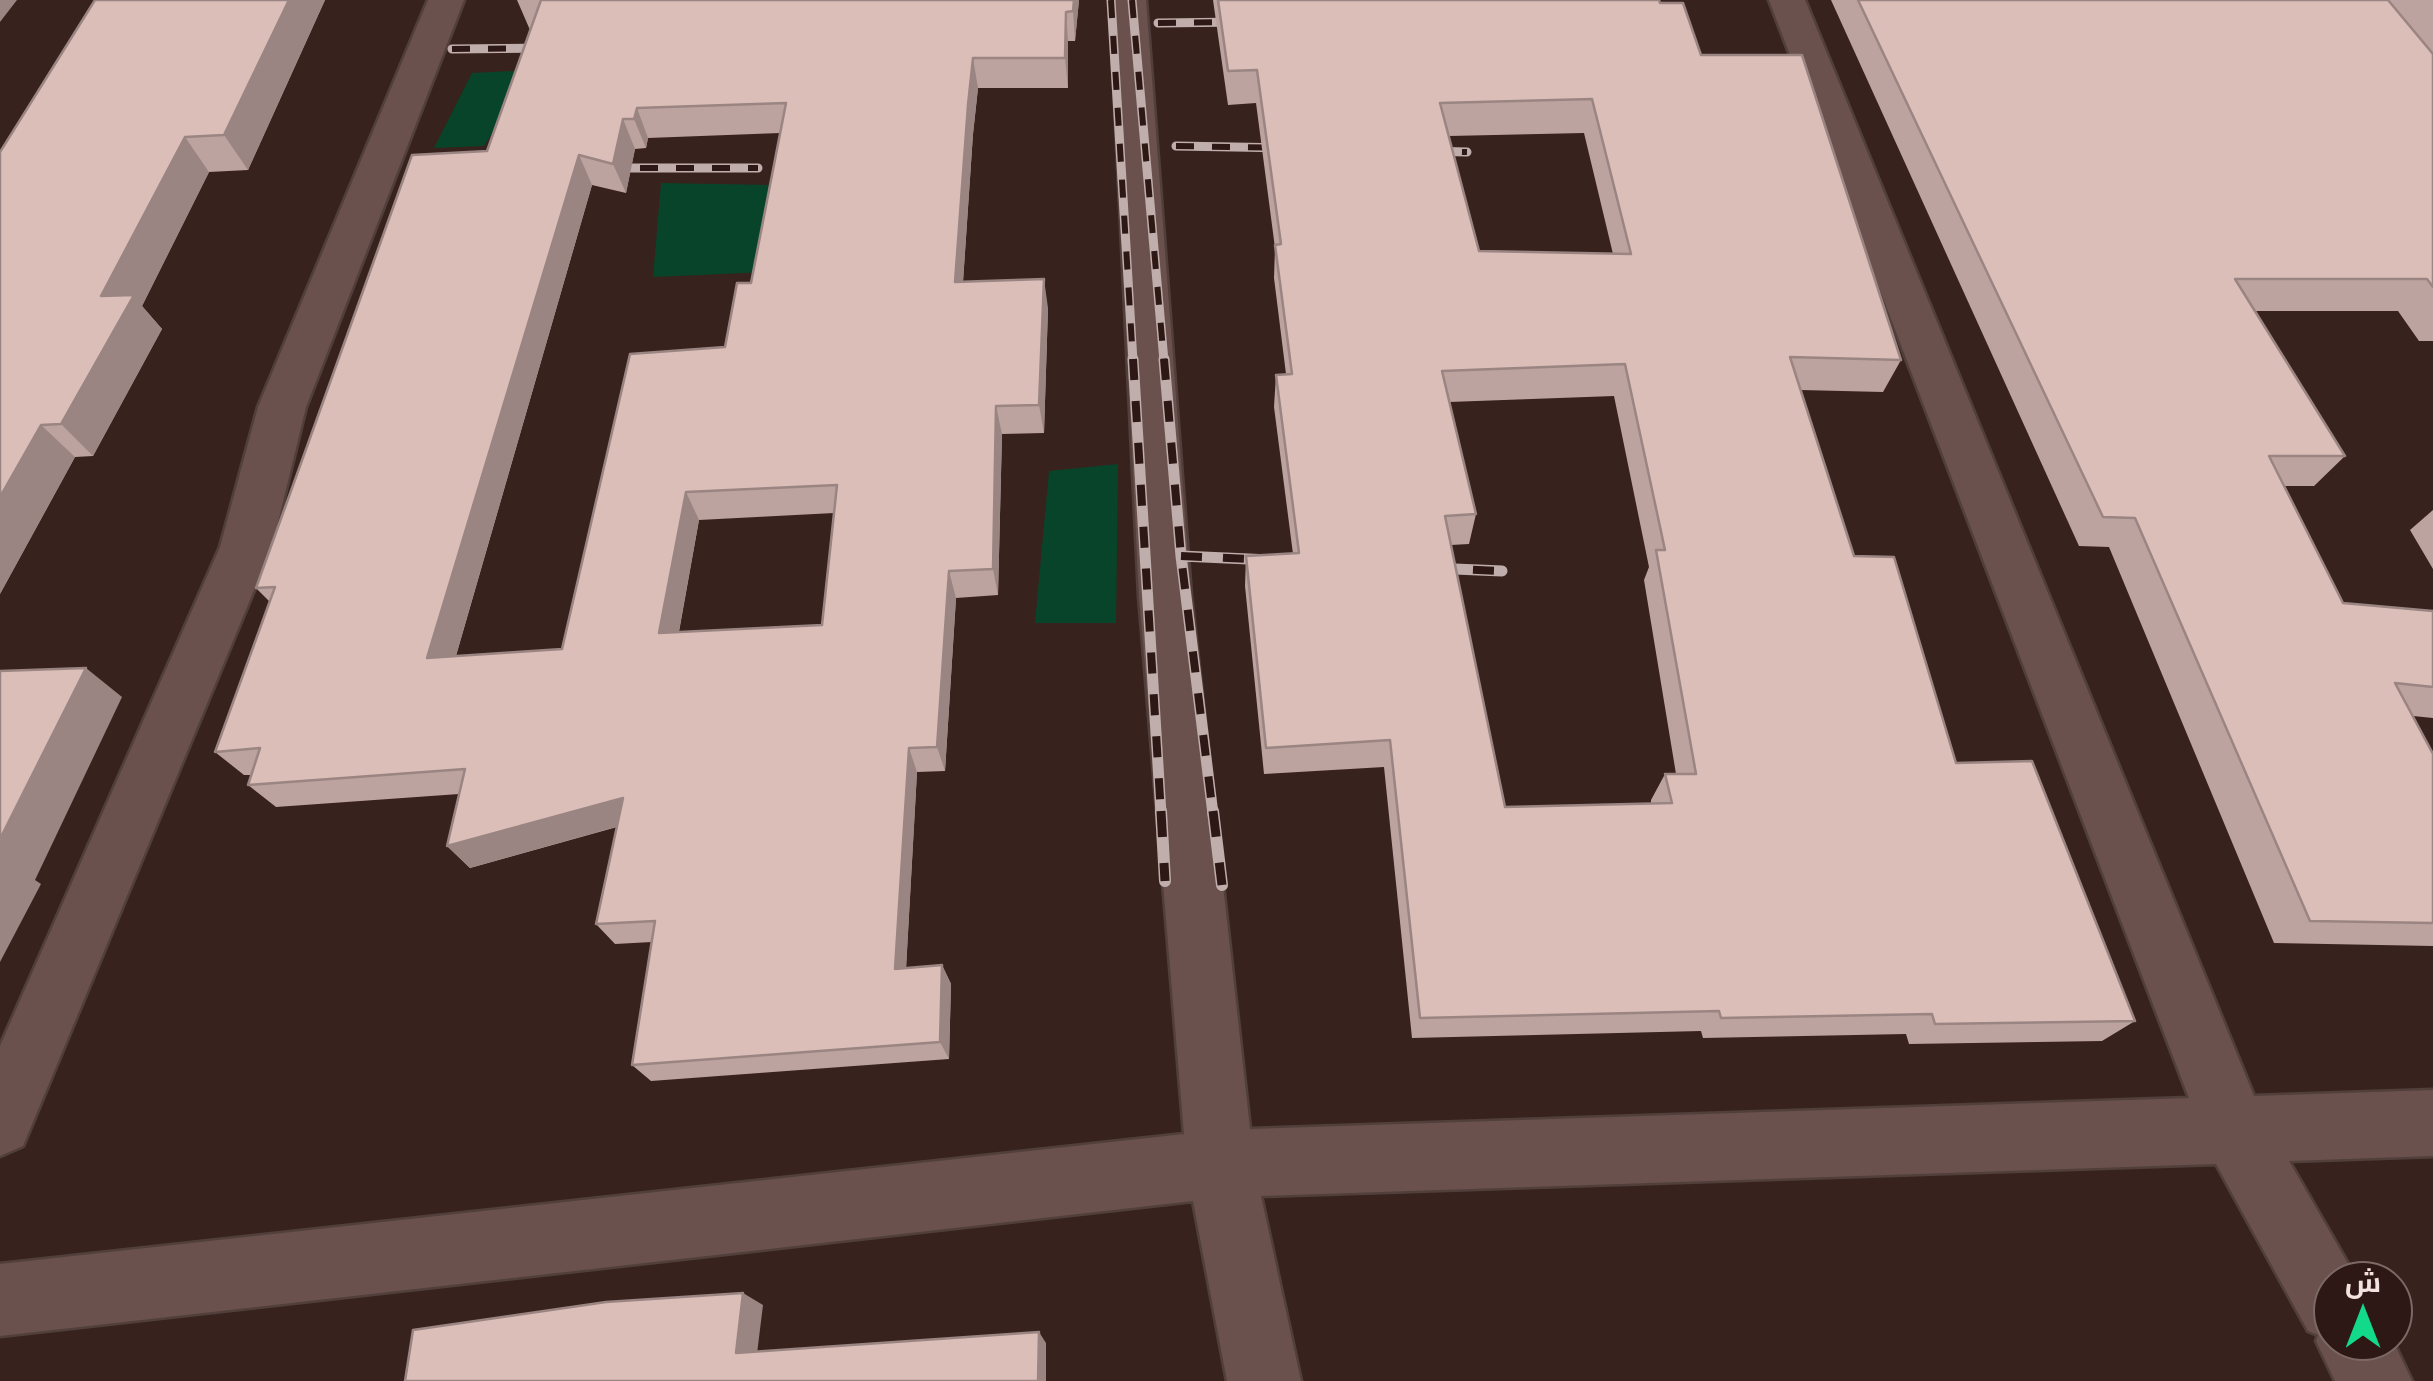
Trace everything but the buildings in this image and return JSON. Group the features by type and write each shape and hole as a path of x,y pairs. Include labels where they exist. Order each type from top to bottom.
{"street":[{"path":"0,1123 246,547 282,408 446,0"},
{"path":"1128,0 1165,596 1220,1164 1264,1381"},
{"path":"1788,0 2236,1132 2313,1270"},
{"path":"0,1300 1220,1164 2433,1124"}],"green space":[{"path":"532,70 484,146 434,148 472,73"},
{"path":"661,183 774,185 768,272 653,277"},
{"path":"1118,464 1116,623 1035,623 1049,471"}],"railway":[{"path":"1111,0 1133,361"},
{"path":"1132,0 1164,361"},
{"path":"1158,23 1243,22"},
{"path":"452,49 552,48"},
{"path":"1176,146 1291,148"},
{"path":"1426,151 1467,152"},
{"path":"604,168 758,168"},
{"path":"1133,359 1161,814"},
{"path":"1164,359 1181,556"},
{"path":"1181,556 1271,560"},
{"path":"1181,556 1213,814"},
{"path":"1431,568 1502,571"},
{"path":"1161,811 1165,881"},
{"path":"1213,811 1222,885"}]}
